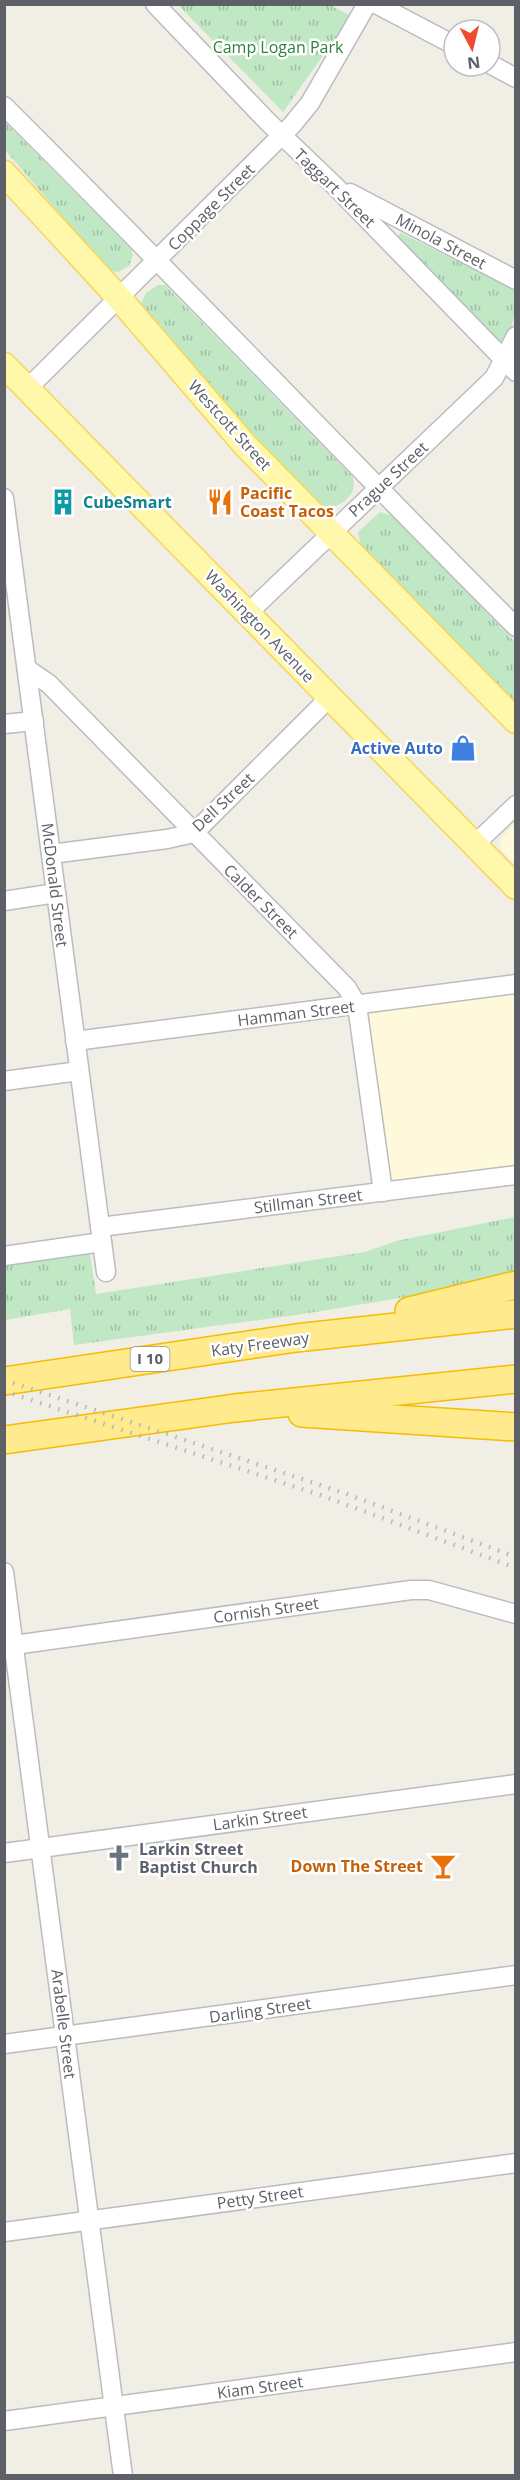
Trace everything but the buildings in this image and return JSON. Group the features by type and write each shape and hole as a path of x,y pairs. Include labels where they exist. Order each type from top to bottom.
{"highway":[{"path":"296,1338 516,1285"},
{"name":"Katy Freeway","path":"4,1381 296,1338 516,1314"},
{"path":"4,1440 235,1408 516,1378"},
{"path":"235,1408 516,1427"}],"main road":[{"name":"Westcott Street","path":"4,173 119,298 245,445 332,531 516,721"},
{"name":"Washington Avenue","path":"5,366 516,887"}],"street":[{"name":"Taggart Street","path":"155,4 509,366"},
{"name":"Coppage Street","path":"28,388 282,135 310,104 367,4"},
{"path":"376,4 442,39"},
{"path":"502,70 516,78"},
{"path":"4,106 158,259 378,489 516,627"},
{"name":"Minola Street","path":"335,186 516,280"},
{"name":"Prague Street","path":"248,613 332,531 509,366 516,336"},
{"name":"McDonald Street","path":"4,498 106,1272"},
{"name":"Calder Street","path":"27,669 49,684 347,988 357,1005 383,1192"},
{"name":"Dell Street","path":"51,854 167,839 194,833 330,697"},
{"path":"4,724 34,721"},
{"path":"475,844 516,805"},
{"path":"4,901 56,893"},
{"name":"Hamman Street","path":"75,1041 516,984"},
{"path":"4,1081 79,1071"},
{"name":"Stillman Street","path":"4,1256 101,1235 383,1192 516,1175"},
{"name":"Arabelle Street","path":"4,1572 123,2475"},
{"name":"Cornish Street","path":"14,1645 411,1590 429,1590 516,1614"},
{"name":"Larkin Street","path":"4,1853 516,1784"},
{"name":"Darling Street","path":"4,2044 516,1975"},
{"name":"Petty Street","path":"4,2232 516,2163"},
{"name":"Kiam Street","path":"4,2421 516,2352"}],"shaded area":[{"path":"515,824 515,864 502,851 500,844 501,838"},
{"path":"515,993 515,1170 394,1182 387,1176 367,1015 369,1012"}],"green space":[{"name":"Camp Logan Park","path":"178,5 330,5 351,16 283,112"},
{"path":"4,121 131,249 133,255 129,266 118,272 109,271 5,150"},
{"path":"401,233 515,290 513,320 508,335 503,340 497,344 398,240"},
{"path":"158,285 165,285 352,476 353,489 346,500 333,506 320,505 232,414 140,306 146,293"},
{"path":"380,512 393,516 515,642 515,703 361,546 358,532"},
{"path":"515,1217 515,1277 491,1283 303,1314 74,1345 70,1309 5,1320 5,1266 90,1254 96,1294 365,1252 396,1241"}],"railway":[{"path":"4,1380 344,1493 516,1557"},
{"path":"4,1391 323,1496 516,1568"}],"place":[{"name":"CubeSmart","path":"63,502"},
{"name":"Pacific Coast Tacos","path":"220,502"},
{"name":"Active Auto","path":"463,748"},
{"name":"Larkin Street Baptist Church","path":"119,1858"},
{"name":"Down The Street","path":"443,1866"}]}
